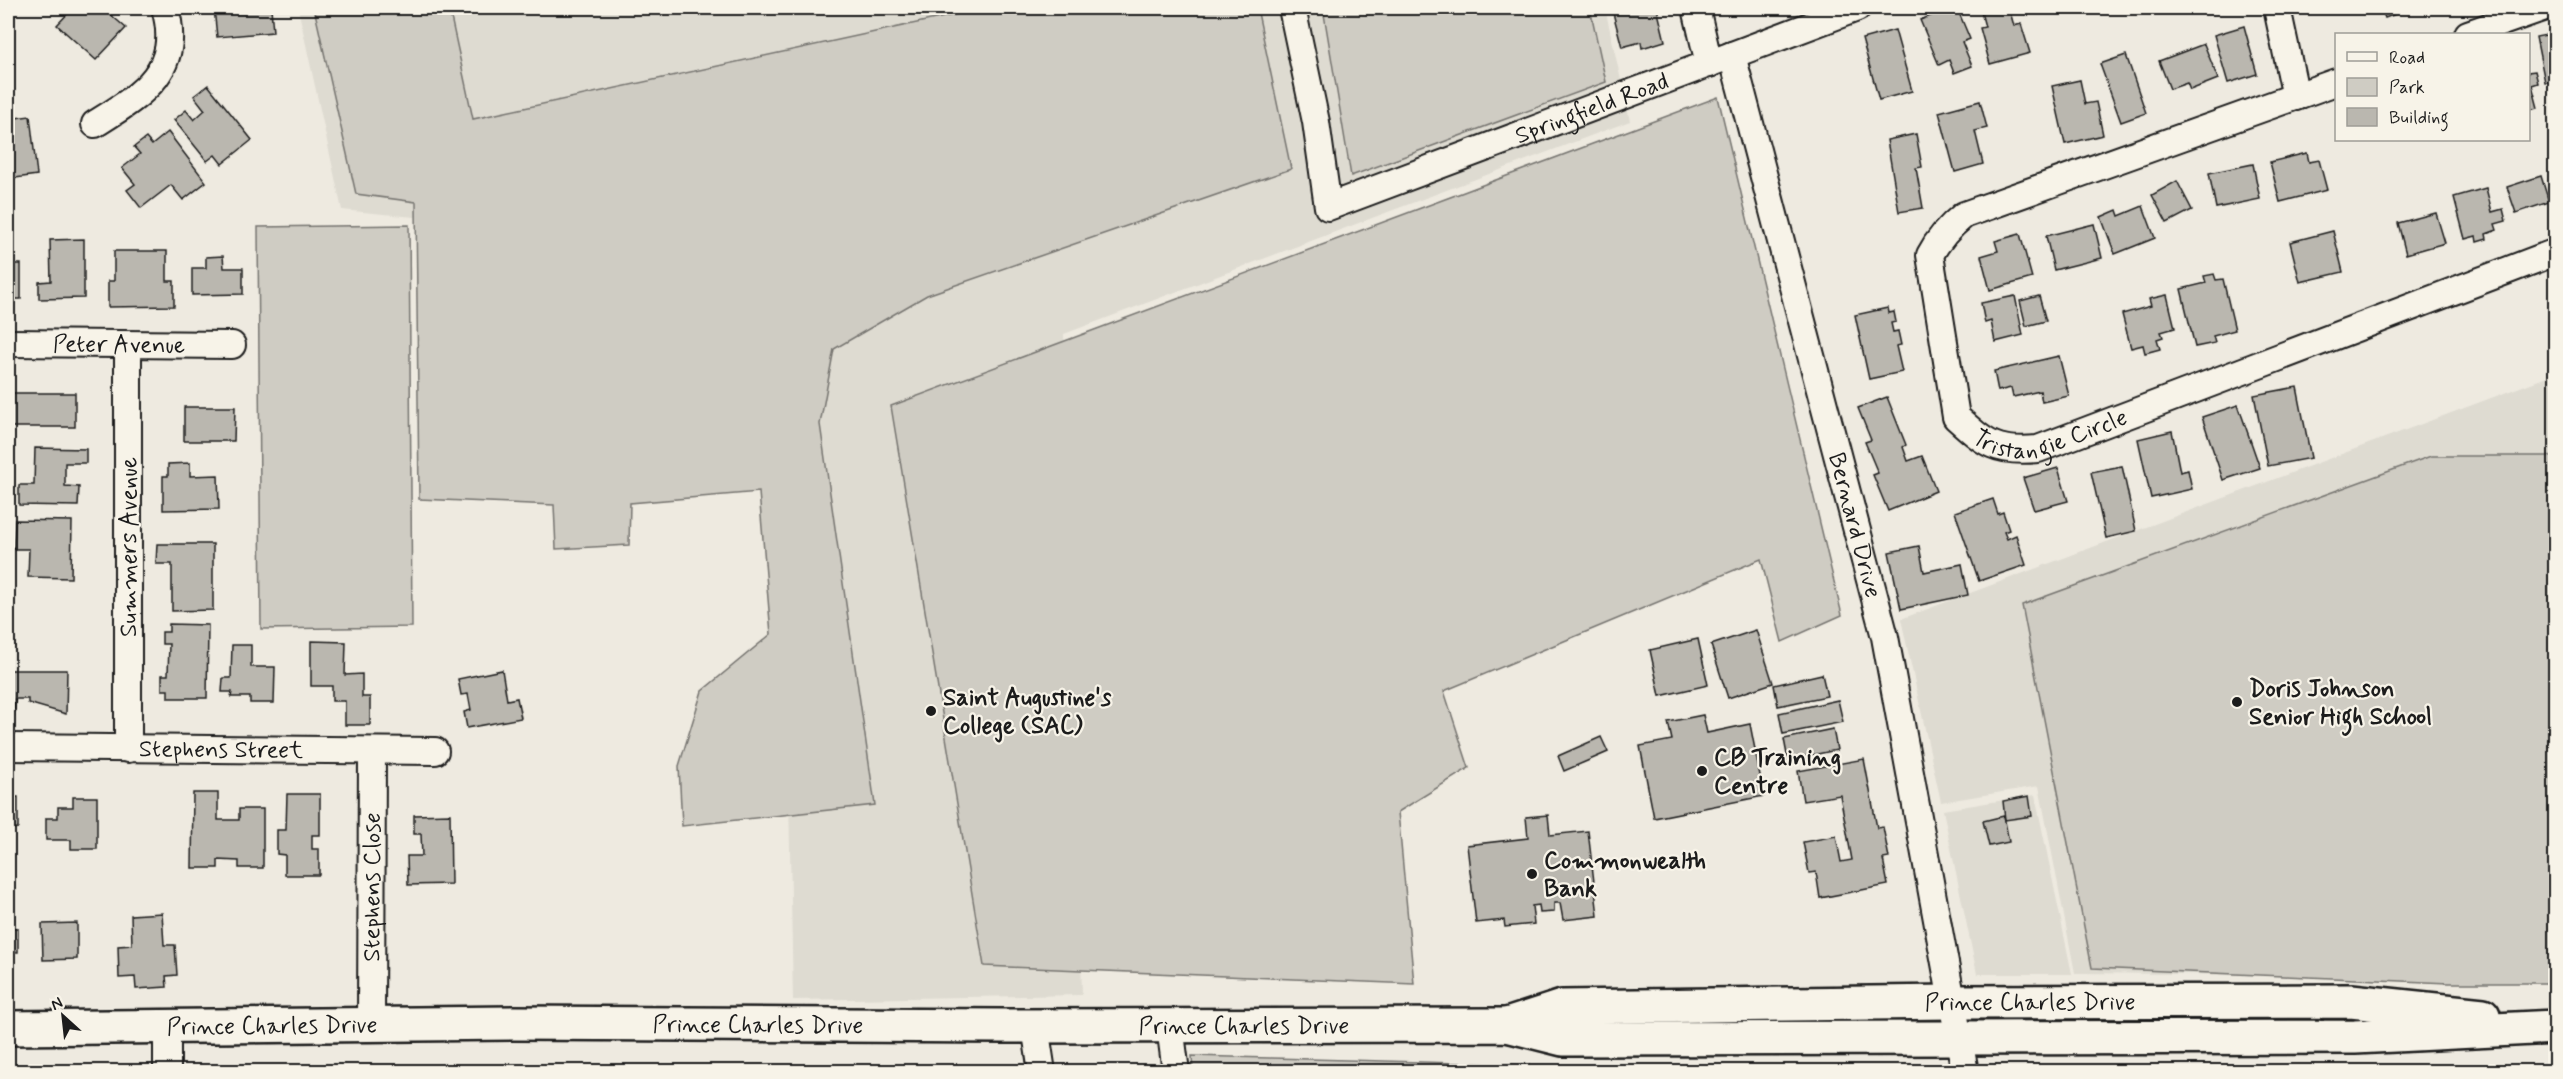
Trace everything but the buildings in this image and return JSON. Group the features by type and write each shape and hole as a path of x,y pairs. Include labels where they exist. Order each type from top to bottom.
{"highway":[{"name":"Prince Charles Drive","path":"1507,1025 1562,1007 1951,1002 2351,1001 2556,1022"},
{"name":"Prince Charles Drive","path":"8,1028 371,1024 1507,1025 1563,1040 2355,1037 2556,1027"}],"street":[{"path":"95,123 135,98 156,77 166,56 168,19 165,8"},
{"name":"Springfield Road","path":"1292,8 1316,122 1328,207 1857,8"},
{"path":"1696,8 1709,64"},
{"path":"2277,8 2296,97"},
{"path":"2471,33 2542,8"},
{"name":"Bernard Drive","path":"1732,55 1885,637 1965,1071"},
{"name":"Tristangie Circle","path":"2335,83 1964,214 1950,226 1938,240 1930,255 1956,417 1991,445 2012,451 2038,449 2556,252"},
{"name":"Peter Avenue","path":"8,343 232,345"},
{"name":"Summers Avenue","path":"128,345 128,749"},
{"name":"Stephens Street","path":"8,747 435,752"},
{"name":"Stephens Close","path":"371,1024 372,751"},
{"path":"167,1026 167,1071"},
{"path":"1035,1026 1042,1071"},
{"path":"1170,1026 1176,1071"}],"shaded area":[{"name":"Saint Augustine's College (SAC)","path":"298,8 1605,8 1630,121 1064,334 1082,995 793,1000 781,394 528,228 342,210"},
{"name":"Doris Johnson Senior High School","path":"2555,374 2555,978 2075,973 2039,786 1941,802 1901,619"},
{"path":"2035,795 2072,974 1977,974 1943,810"}],"green space":[{"path":"314,8 449,8 473,119 986,8 1257,8 1291,169 927,295 834,349 820,424 875,805 682,826 679,766 702,691 771,634 759,492 630,503 629,545 556,549 554,505 419,499 416,202 356,194"},
{"path":"1323,8 1590,8 1606,82 1351,176"},
{"path":"1718,97 1842,615 1782,642 1761,559 1444,691 1469,768 1398,812 1414,984 984,966 891,406"},
{"path":"409,225 412,627 261,629 258,227"},
{"name":"Doris Johnson Senior High School","path":"2431,456 2555,456 2555,983 2449,983 2092,968 2022,605"},
{"path":"1192,1056 1764,1071 1193,1072"}],"place":[{"name":"Doris Johnson Senior High School","path":"2237,702"},
{"name":"Saint Augustine's College (SAC)","path":"931,711"},
{"name":"CB Training Centre","path":"1702,771"},
{"name":"Commonwealth Bank","path":"1532,874"}]}
